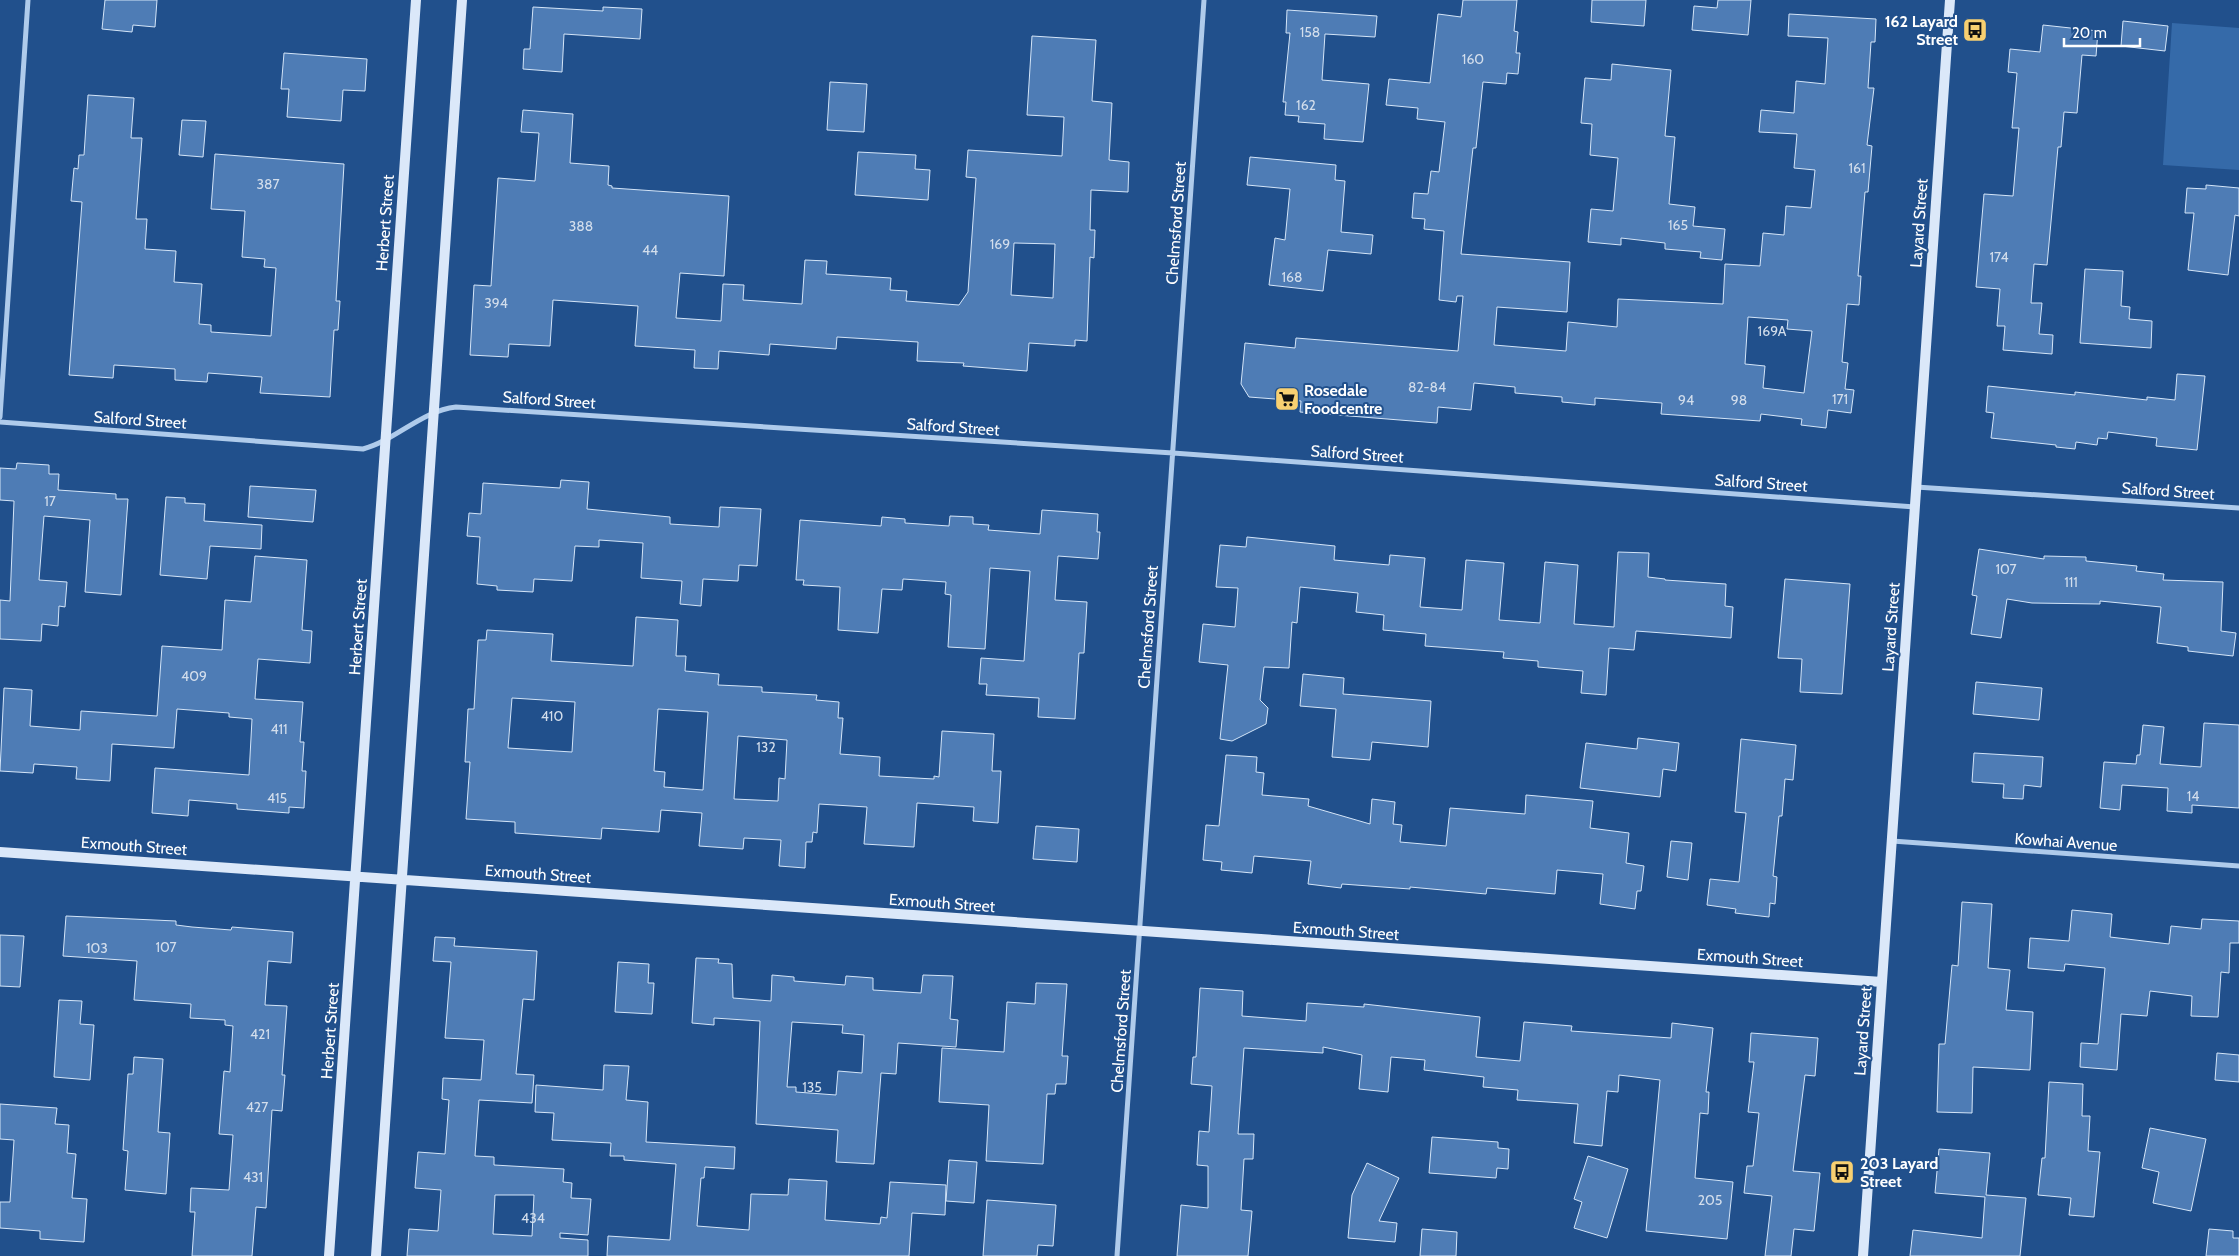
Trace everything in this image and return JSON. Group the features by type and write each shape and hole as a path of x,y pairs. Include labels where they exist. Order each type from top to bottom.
{"street":[{"path":"0,417 28,0"},
{"name":"Herbert Street","path":"329,1256 416,0"},
{"path":"376,1256 462,0"},
{"name":"Chelmsford Street","path":"1117,1256 1204,0"},
{"name":"Layard Street","path":"1863,1256 1950,0"},
{"name":"Salford Street","path":"0,422 363,448 385,440 433,412 456,407 1173,453 1914,507"},
{"name":"Salford Street","path":"1916,487 2239,508"},
{"name":"Kowhai Avenue","path":"1892,841 2239,866"},
{"name":"Exmouth Street","path":"0,852 356,875 402,880 1140,932 1882,982"}],"shaded area":[{"path":"2172,23 2239,28 2239,170 2163,165"}],"building":[{"path":"105,0 157,0 155,27 133,25 132,32 102,29"},
{"path":"1463,0 1517,0 1514,31 1518,32 1516,53 1520,53 1518,74 1507,73 1506,84 1483,82 1476,148 1473,148 1461,254 1570,262 1567,312 1497,307 1494,345 1566,351 1568,322 1617,327 1618,299 1723,304 1725,264 1760,266 1763,233 1784,235 1786,206 1811,208 1815,170 1794,168 1797,134 1759,132 1761,110 1794,113 1796,81 1825,84 1828,38 1788,36 1789,14 1876,19 1875,42 1871,42 1868,88 1874,88 1867,145 1872,146 1868,192 1865,192 1858,276 1861,276 1859,305 1847,304 1842,362 1848,363 1845,389 1854,390 1851,413 1828,410 1826,428 1801,425 1802,419 1761,414 1760,421 1661,414 1662,403 1595,398 1595,405 1562,402 1562,397 1515,393 1515,387 1474,383 1471,410 1438,407 1437,423 1300,412 1301,401 1249,397 1241,384 1245,343 1295,348 1296,338 1458,351 1463,296 1457,296 1456,302 1439,300 1444,231 1424,229 1425,219 1412,218 1414,193 1428,194 1431,171 1439,172 1445,122 1417,119 1418,108 1386,105 1389,79 1430,83 1438,14 1461,17","holes":["1748,317 1788,320 1787,329 1812,331 1804,393 1763,388 1765,366 1745,364"]},
{"path":"1592,0 1646,0 1644,26 1591,22"},
{"path":"1718,0 1751,0 1748,35 1692,30 1694,6 1717,8"},
{"path":"533,7 603,11 603,7 642,9 640,39 564,34 562,72 523,69 524,49 530,49"},
{"path":"1287,10 1377,16 1375,37 1325,34 1322,80 1369,84 1363,142 1324,139 1325,124 1298,122 1299,116 1285,115 1286,102 1283,102 1290,33 1286,33"},
{"path":"2123,21 2168,26 2165,51 2121,46"},
{"path":"2043,25 2098,31 2096,56 2082,55 2077,113 2064,112 2061,147 2058,147 2047,265 2034,264 2031,303 2042,303 2039,334 2053,335 2052,354 2003,350 2005,326 1997,326 2000,289 1976,287 1984,194 2013,196 2019,128 2012,128 2017,73 2008,72 2010,49 2040,52"},
{"path":"1032,36 1096,40 1092,101 1112,103 1109,160 1129,162 1128,192 1091,190 1090,230 1095,230 1094,258 1090,257 1087,341 1075,340 1075,346 1029,343 1027,371 963,366 964,363 917,361 918,342 837,337 836,349 770,344 769,355 719,351 718,369 694,368 695,350 635,346 638,306 553,300 550,346 509,344 508,357 470,355 474,285 491,286 498,178 535,181 539,133 521,132 523,110 573,114 570,163 609,166 608,185 612,186 612,188 729,196 724,276 680,273 676,318 721,321 723,284 744,285 743,300 802,304 805,260 827,261 826,274 891,278 890,290 907,291 906,301 959,305 968,292 976,178 966,177 968,150 1062,156 1064,117 1027,115","holes":["1014,243 1055,244 1053,298 1011,295"]},
{"path":"284,53 367,59 365,91 343,90 341,121 287,117 289,89 281,89"},
{"path":"1612,64 1671,70 1665,136 1675,137 1669,204 1695,207 1693,226 1725,229 1722,260 1700,258 1701,252 1665,249 1665,243 1621,238 1621,245 1588,242 1591,209 1613,211 1618,158 1590,155 1592,124 1581,123 1585,78 1611,80"},
{"path":"830,82 867,84 864,132 827,130"},
{"path":"88,95 134,98 131,138 142,138 136,219 147,219 145,249 176,251 174,282 202,284 199,324 211,325 211,332 271,336 276,268 264,267 265,259 242,257 245,211 211,209 215,154 344,164 336,301 340,301 338,330 334,330 330,397 260,393 262,377 208,373 207,382 175,380 175,369 114,365 113,378 69,375 82,202 71,201 74,168 78,169 79,155 84,155"},
{"path":"182,120 206,121 203,157 179,155"},
{"path":"858,152 916,155 915,169 930,170 928,200 855,195"},
{"path":"1250,157 1336,165 1335,180 1345,181 1341,232 1373,235 1371,254 1328,250 1323,291 1269,285 1275,238 1285,240 1290,189 1247,185"},
{"path":"2206,185 2239,188 2239,216 2235,215 2228,275 2188,270 2194,213 2185,213 2187,188 2206,189"},
{"path":"2085,269 2123,271 2121,306 2130,307 2129,319 2152,321 2151,348 2080,343"},
{"path":"2177,374 2205,376 2197,450 2156,446 2157,438 2108,432 2107,439 2098,438 2097,445 2076,442 2075,449 1991,438 1994,413 1986,412 1988,386 2075,395 2075,392 2147,400 2147,397 2175,400"},
{"path":"17,463 49,465 49,474 59,474 58,490 116,494 116,499 128,499 121,595 85,592 90,520 44,516 39,580 67,582 65,607 59,606 58,626 42,624 41,641 0,639 0,600 10,601 14,501 0,500 0,468 16,469"},
{"path":"561,480 589,482 587,509 670,517 670,524 719,527 720,507 761,509 757,566 739,565 738,581 703,579 701,606 680,604 682,581 641,578 643,543 599,540 599,547 575,546 572,581 534,579 533,592 497,590 497,586 477,584 480,537 467,536 469,513 481,514 483,483 560,488"},
{"path":"250,486 316,490 313,522 248,517"},
{"path":"166,497 185,498 185,503 205,504 204,521 262,525 261,549 210,546 207,579 160,575"},
{"path":"1042,510 1098,514 1097,532 1100,532 1098,559 1058,556 1055,600 1087,602 1084,653 1079,653 1075,719 1038,717 1039,698 986,695 987,684 979,684 981,658 1024,661 1030,571 990,568 985,649 948,647 951,595 945,594 946,582 903,579 902,590 882,589 878,633 838,630 840,587 803,585 804,580 796,580 800,520 881,526 882,517 905,519 905,523 949,526 950,516 973,517 973,524 989,525 988,530 1040,534"},
{"path":"1247,537 1335,546 1334,560 1389,565 1390,555 1425,558 1420,607 1462,610 1466,560 1504,563 1499,620 1540,623 1545,562 1578,565 1574,624 1614,627 1618,552 1649,553 1648,577 1726,584 1725,606 1733,607 1731,638 1636,631 1634,650 1609,648 1606,695 1581,693 1583,671 1538,667 1538,661 1503,658 1504,652 1425,646 1426,634 1383,630 1384,615 1356,612 1358,593 1300,587 1297,623 1292,622 1289,668 1264,667 1260,700 1268,708 1266,724 1232,741 1220,739 1228,665 1199,662 1203,624 1235,627 1238,588 1216,587 1220,545 1246,547"},
{"path":"1979,549 2044,559 2044,556 2086,557 2086,561 2137,566 2136,571 2164,574 2163,580 2223,582 2221,631 2236,633 2233,656 2188,651 2188,647 2157,643 2161,607 2100,601 2100,604 2032,603 2007,599 2001,638 1971,634 1977,596 1972,595"},
{"path":"255,556 307,560 302,630 312,631 310,663 258,659 255,699 303,702 300,742 304,742 302,771 306,771 304,808 289,807 289,813 237,809 237,804 189,800 188,816 152,813 155,768 249,775 252,719 229,717 229,713 177,709 174,748 112,744 110,781 76,779 77,767 34,764 33,773 0,771 4,688 32,690 30,726 80,730 81,711 157,716 162,646 222,650 225,600 251,602"},
{"path":"1785,579 1850,584 1842,694 1800,692 1802,659 1778,658"},
{"path":"636,617 678,620 676,656 686,656 685,671 719,674 718,685 762,687 762,692 817,695 816,700 839,702 838,718 843,718 840,754 880,757 879,776 934,779 934,776 939,777 942,731 994,734 992,771 1001,771 998,823 973,821 974,807 917,803 914,847 864,844 867,807 819,804 817,833 813,832 812,842 806,842 805,868 779,866 781,840 744,838 743,849 699,846 702,813 661,810 659,832 602,828 601,839 515,833 515,822 466,819 470,762 465,762 468,709 474,709 478,640 486,640 487,630 553,634 551,661 633,666","holes":["512,698 575,702 572,752 508,748","658,709 708,712 703,790 664,787 665,772 654,771","738,736 787,740 785,779 779,778 778,801 734,799"]},
{"path":"1303,674 1344,678 1343,694 1431,701 1428,747 1372,742 1370,760 1332,757 1336,709 1300,706"},
{"path":"1976,682 2042,688 2039,720 1973,714"},
{"path":"2204,723 2239,725 2239,808 2192,805 2192,813 2167,811 2168,788 2122,785 2120,810 2100,808 2104,762 2136,764 2137,755 2140,755 2143,725 2164,727 2160,764 2201,767"},
{"path":"1638,738 1679,743 1676,771 1663,769 1660,797 1580,788 1586,743 1637,749"},
{"path":"1741,739 1796,745 1793,780 1785,779 1782,816 1779,816 1773,876 1777,877 1775,904 1770,903 1769,917 1735,913 1736,909 1707,905 1710,879 1739,882 1746,813 1735,812"},
{"path":"1974,753 2043,757 2041,787 2024,785 2023,799 2003,798 2004,784 1972,782"},
{"path":"1226,755 1257,757 1256,772 1264,773 1262,795 1309,799 1308,806 1370,824 1372,799 1395,802 1393,824 1402,825 1400,842 1446,846 1450,808 1525,814 1526,795 1593,801 1590,828 1629,833 1626,863 1644,866 1641,891 1637,891 1635,909 1600,904 1603,874 1557,870 1555,894 1487,888 1486,894 1410,887 1410,889 1342,884 1341,888 1308,884 1311,861 1254,856 1252,873 1221,870 1222,862 1203,860 1206,825 1219,826"},
{"path":"1036,826 1079,829 1077,862 1033,859"},
{"path":"1671,841 1692,843 1688,880 1667,877"},
{"path":"1962,902 1992,904 1988,968 2010,970 2006,1010 2033,1012 2030,1070 1973,1067 1972,1113 1937,1112 1939,1044 1945,1044 1952,965 1958,966"},
{"path":"2072,910 2112,914 2110,937 2169,944 2171,926 2201,929 2202,919 2239,921 2239,943 2230,943 2229,973 2221,972 2218,1017 2191,1016 2192,996 2150,991 2147,1016 2121,1014 2117,1070 2080,1067 2081,1043 2098,1044 2105,968 2065,964 2064,971 2028,968 2030,938 2069,941"},
{"path":"66,916 176,921 176,925 192,927 231,930 232,927 293,932 291,963 268,961 265,1005 287,1006 282,1075 285,1075 282,1111 272,1110 266,1208 256,1207 252,1256 192,1256 195,1212 190,1212 191,1188 229,1190 233,1135 219,1134 224,1071 230,1072 233,1026 225,1025 225,1020 190,1018 191,1004 134,1000 137,961 63,956"},
{"path":"0,935 24,936 20,987 0,986"},
{"path":"435,937 455,938 454,946 537,951 534,1000 523,999 516,1074 534,1075 532,1103 479,1100 475,1156 494,1157 494,1165 564,1169 563,1182 572,1183 571,1198 591,1199 588,1235 560,1233 560,1238 588,1240 588,1256 407,1256 409,1229 438,1231 441,1190 415,1188 418,1152 445,1154 449,1100 442,1099 443,1078 481,1080 484,1040 445,1038 451,962 433,961","holes":["495,1195 534,1195 532,1236 493,1234"]},
{"path":"696,958 719,959 718,963 732,964 733,998 771,1001 772,975 794,977 794,981 845,985 846,976 873,978 873,990 921,993 923,975 953,976 950,1019 958,1020 956,1047 898,1043 896,1074 881,1073 874,1164 836,1162 838,1130 756,1124 760,1021 714,1018 714,1025 692,1023","holes":["792,1022 843,1025 842,1033 864,1035 862,1073 838,1071 836,1095 796,1092 796,1087 787,1087"]},
{"path":"618,962 649,964 648,983 654,983 652,1014 615,1012"},
{"path":"1036,983 1067,984 1062,1056 1068,1056 1066,1084 1056,1084 1055,1094 1047,1094 1043,1164 986,1161 989,1105 939,1102 942,1048 1004,1052 1007,1002 1035,1004"},
{"path":"1200,988 1243,991 1242,1016 1306,1021 1307,1003 1364,1007 1364,1004 1480,1017 1476,1057 1520,1061 1524,1022 1572,1026 1571,1031 1671,1038 1672,1023 1713,1028 1706,1092 1709,1092 1708,1114 1700,1113 1695,1178 1733,1182 1727,1239 1646,1231 1660,1080 1619,1075 1618,1092 1607,1091 1602,1146 1574,1143 1578,1104 1517,1100 1518,1090 1483,1087 1484,1077 1424,1070 1425,1060 1391,1057 1388,1092 1359,1089 1362,1055 1323,1047 1323,1053 1244,1048 1238,1134 1254,1134 1253,1159 1244,1159 1241,1210 1252,1211 1248,1256 1177,1256 1181,1205 1208,1208 1208,1166 1197,1165 1199,1131 1209,1132 1212,1086 1191,1084 1193,1057 1196,1057"},
{"path":"59,1000 82,1001 80,1024 94,1025 90,1080 54,1077"},
{"path":"1751,1033 1818,1038 1815,1076 1805,1075 1793,1171 1820,1173 1814,1231 1794,1229 1791,1256 1765,1256 1772,1196 1744,1193 1747,1166 1753,1166 1759,1113 1748,1112 1754,1062 1749,1062"},
{"path":"2217,1053 2239,1055 2239,1082 2215,1080"},
{"path":"134,1057 163,1059 158,1132 170,1133 166,1194 125,1190 128,1151 123,1150 128,1074 133,1074"},
{"path":"604,1065 629,1066 626,1100 648,1102 646,1142 735,1147 734,1169 705,1167 704,1178 701,1178 697,1226 749,1230 751,1194 788,1195 789,1179 827,1181 825,1220 880,1224 881,1217 887,1218 890,1182 946,1185 945,1215 912,1213 909,1256 607,1256 608,1236 670,1240 676,1164 624,1160 624,1156 610,1156 611,1143 552,1140 554,1113 535,1112 536,1085 603,1090"},
{"path":"2049,1082 2083,1084 2082,1116 2090,1116 2088,1151 2100,1152 2094,1217 2069,1215 2071,1198 2038,1195 2042,1158 2045,1158"},
{"path":"0,1104 57,1108 55,1124 69,1125 67,1153 76,1154 72,1198 87,1199 84,1242 40,1239 40,1231 0,1228 0,1202 10,1202 14,1140 0,1139"},
{"path":"2150,1128 2206,1139 2191,1211 2153,1203 2159,1172 2142,1168"},
{"path":"1432,1137 1498,1142 1498,1148 1509,1149 1508,1169 1497,1168 1496,1178 1429,1173"},
{"path":"1939,1149 1990,1153 1986,1195 2026,1198 2020,1256 1910,1256 1913,1230 1982,1238 1985,1197 1935,1193"},
{"path":"1588,1156 1628,1169 1607,1238 1574,1228 1582,1202 1574,1199"},
{"path":"949,1160 977,1162 974,1203 946,1201"},
{"path":"1367,1163 1399,1178 1379,1221 1397,1223 1395,1242 1348,1238 1352,1195"},
{"path":"987,1200 1056,1205 1053,1246 1038,1245 1037,1256 983,1256"},
{"path":"1422,1229 1457,1232 1456,1256 1420,1256"},
{"path":"2209,1229 2233,1231 2233,1238 2239,1238 2239,1256 2206,1256"}],"place":[{"name":"162 Layard Street","path":"1975,30"},
{"name":"Rosedale Foodcentre","path":"1287,399"},
{"name":"203 Layard Street","path":"1842,1172"}]}
